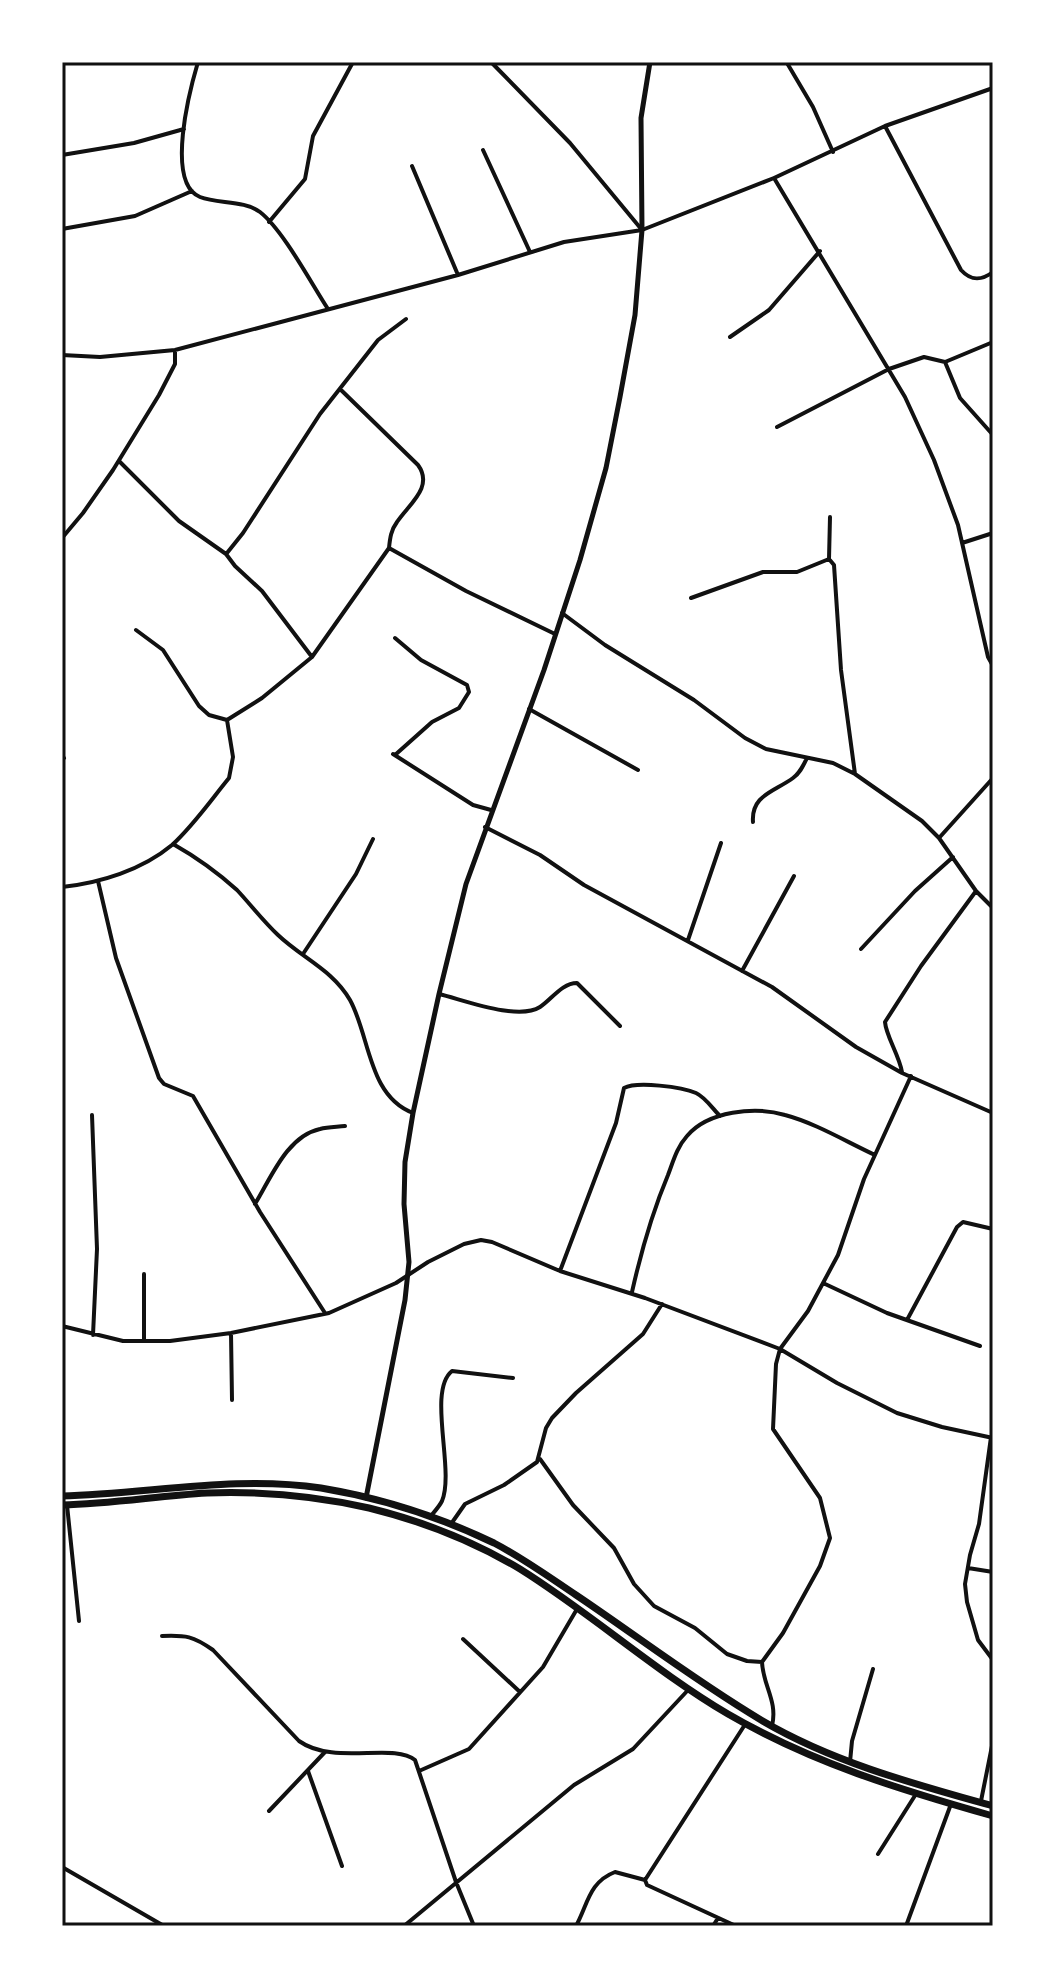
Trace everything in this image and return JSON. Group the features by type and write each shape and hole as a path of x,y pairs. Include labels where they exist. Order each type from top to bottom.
{"main road":[{"path":"62,1496 225,1483 321,1488 430,1517 451,1524 529,1563 711,1688 772,1726 850,1762 993,1806"},
{"path":"64,1505 230,1492 318,1498 367,1508 471,1543 520,1570 689,1689 796,1750 832,1766 993,1816"}],"street":[{"path":"198,62 188,97 184,129 182,165 185,179 198,196 253,209 269,222 328,309"},
{"path":"269,222 305,179 313,136 353,62"},
{"path":"491,62 570,143 642,230"},
{"path":"366,1498 407,1274 405,1162 439,994 466,884 555,634 606,468 635,315 642,230 641,118 650,62"},
{"path":"787,63 813,107 833,152"},
{"path":"62,355 100,357 175,350 458,275 564,242 642,230 774,178 885,126 993,88"},
{"path":"885,126 961,270 968,278 976,279 993,272"},
{"path":"62,155 134,143 184,129"},
{"path":"483,150 530,252"},
{"path":"412,166 458,275"},
{"path":"774,178 905,397 934,460 962,543 988,657 993,666"},
{"path":"62,229 135,216 192,191"},
{"path":"730,337 769,310 820,251"},
{"path":"226,554 243,533 320,414 378,340 406,319"},
{"path":"777,427 889,369 924,357 945,362 993,342"},
{"path":"62,538 119,461 175,364 175,350"},
{"path":"945,362 960,398 993,435"},
{"path":"136,630 163,650 199,706 209,715 227,720 262,698 312,657 389,548 396,522 423,487 424,476 418,465 340,389"},
{"path":"119,461 179,521 226,554 262,591 312,657"},
{"path":"830,517 829,559 834,565 841,670 855,774"},
{"path":"962,543 993,533"},
{"path":"389,548 466,591 555,634"},
{"path":"691,598 763,572 797,572 829,559"},
{"path":"562,613 605,645 694,700 745,738 766,749 833,763 855,774 922,821 939,838 976,891 993,908"},
{"path":"395,638 421,660 467,685 469,692 459,708 432,722 394,755 473,805 491,810"},
{"path":"529,709 638,770"},
{"path":"62,887 98,881 149,861 173,844 229,778 233,757 227,720"},
{"path":"753,822 757,801 794,777 807,758"},
{"path":"939,838 993,778"},
{"path":"485,827 540,855 584,885 772,987 856,1047 902,1073 993,1113"},
{"path":"303,954 356,874 373,839"},
{"path":"688,940 721,843"},
{"path":"173,844 216,873 278,935 337,981 349,999 380,1083 400,1108 413,1113"},
{"path":"861,949 915,891 953,857"},
{"path":"742,971 794,876"},
{"path":"98,881 116,958 159,1078 164,1084 193,1096 255,1204 325,1313"},
{"path":"902,1073 885,1022 976,891"},
{"path":"439,994 515,1012 530,1011 539,1008 571,983 577,983 620,1026"},
{"path":"762,1662 783,1633 820,1566 830,1538 820,1498 773,1429 775,1375 780,1349 808,1311 838,1255 875,1155 911,1076"},
{"path":"560,1271 616,1123 624,1088 632,1084 676,1088 699,1094 721,1117"},
{"path":"631,1293 657,1201 679,1148 695,1128 721,1117 752,1110 783,1114 875,1155"},
{"path":"92,1115 97,1249 93,1335"},
{"path":"255,1204 284,1156 300,1137 318,1129 345,1126"},
{"path":"907,1320 957,1227 963,1222 993,1229"},
{"path":"62,1326 123,1341 170,1341 231,1333 325,1313 396,1283 464,1244 481,1240 492,1242 560,1271 631,1293 780,1349 837,1383 897,1413 942,1427 992,1437 979,1524 968,1568 967,1602 978,1640 993,1660"},
{"path":"144,1274 144,1341"},
{"path":"823,1283 907,1320 980,1346"},
{"path":"451,1524 465,1504 504,1485 540,1459 544,1436 552,1418 643,1334 662,1304"},
{"path":"231,1333 232,1400"},
{"path":"430,1517 442,1501 445,1477 442,1396 447,1375 452,1371 476,1372 513,1378"},
{"path":"540,1459 573,1505 614,1548 634,1584 654,1606 695,1628 727,1654 762,1662"},
{"path":"64,1505 79,1621"},
{"path":"968,1568 993,1572"},
{"path":"419,1771 469,1749 543,1667 577,1609"},
{"path":"162,1636 196,1638 213,1650 309,1748 325,1752 404,1753 415,1760 474,1926"},
{"path":"463,1639 520,1692"},
{"path":"762,1662 773,1698 775,1711 772,1726"},
{"path":"850,1762 852,1741 873,1669"},
{"path":"404,1926 574,1785 633,1749 689,1689"},
{"path":"645,1880 746,1723"},
{"path":"981,1802 993,1741"},
{"path":"269,1811 325,1752"},
{"path":"308,1771 342,1866"},
{"path":"878,1854 916,1794"},
{"path":"906,1926 951,1804"},
{"path":"993,1864 993,1885"},
{"path":"62,1867 164,1926"},
{"path":"576,1926 593,1884 615,1872 645,1880 647,1885 736,1926"},
{"path":"713,1926 718,1918"}]}
